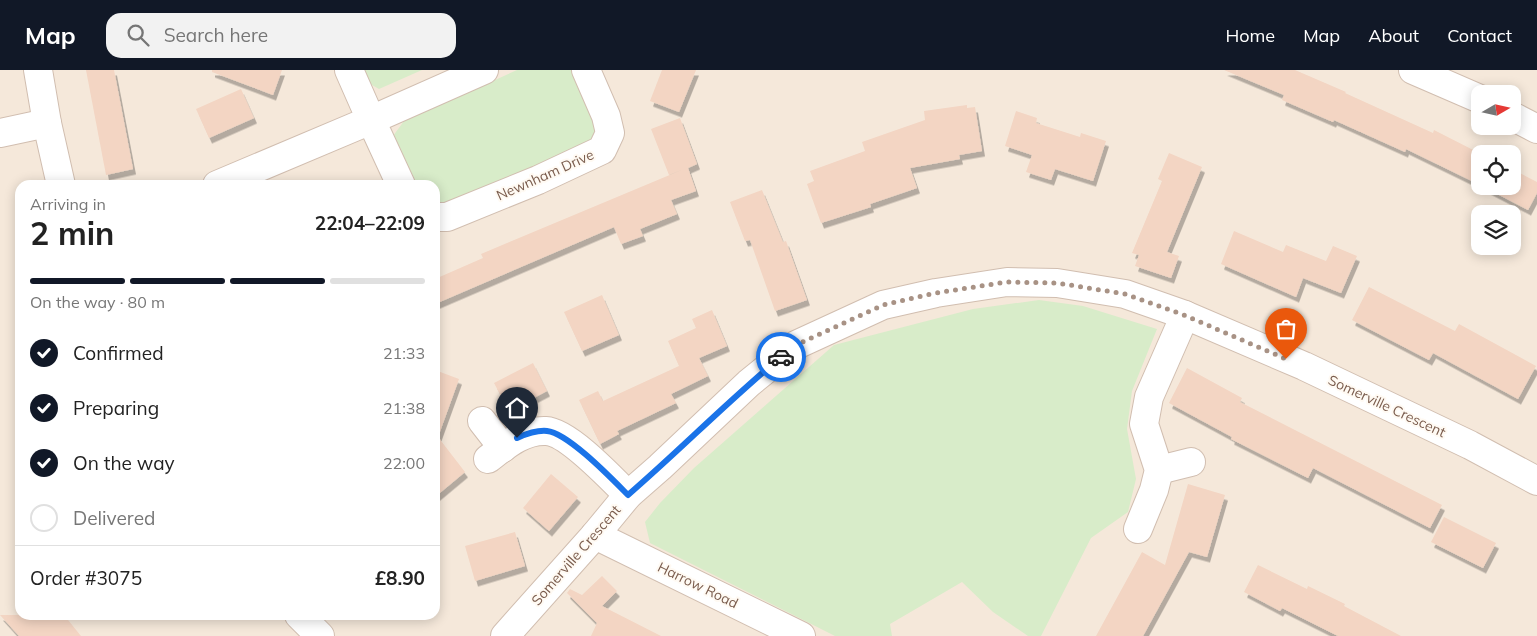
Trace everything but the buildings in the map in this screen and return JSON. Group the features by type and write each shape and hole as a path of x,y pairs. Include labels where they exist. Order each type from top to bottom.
{"street":[{"path":"38,70 47,123 60,180"},
{"path":"349,70 398,180"},
{"path":"229,180 484,70"},
{"name":"Newnham Drive","path":"440,217 447,217 538,180 602,150 610,133 606,116 586,70"},
{"path":"1413,70 1471,95"},
{"path":"1521,120 1537,128"},
{"path":"0,134 47,123"},
{"name":"Somerville Crescent","path":"504,636 595,535 628,495 749,383 796,345 883,305 936,293 1007,282 1057,283 1125,294 1184,315 1304,366 1470,445 1537,481"},
{"path":"1138,529 1149,504 1159,470 1144,424 1149,397 1184,315"},
{"path":"482,421 496,453 522,436 547,430 566,439 594,461 628,495"},
{"path":"1159,470 1191,462"},
{"name":"Harrow Road","path":"595,535 801,636"},
{"path":"304,620 320,636"}],"shaded area":[{"path":"0,70 1537,70 1537,636 0,636"}],"green space":[{"path":"362,70 422,70 379,89 372,85"},
{"path":"517,70 571,70 594,117 598,137 591,145 440,208 440,180 409,180 393,136 404,121"},
{"path":"1039,300 1083,306 1157,329 1132,391 1127,429 1136,479 1128,512 1091,538 1041,636 1028,636 993,612 962,582 890,624 892,636 835,636 650,543 645,522 660,503 694,468 834,345 973,309"}],"way so far":[{"path":"781,357 796,345 883,305 936,293 1007,282 1057,283 1125,294 1184,315 1286,359"}],"route":[{"path":"517,438 547,430 566,439 594,461 628,495 749,383 781,357"}]}
